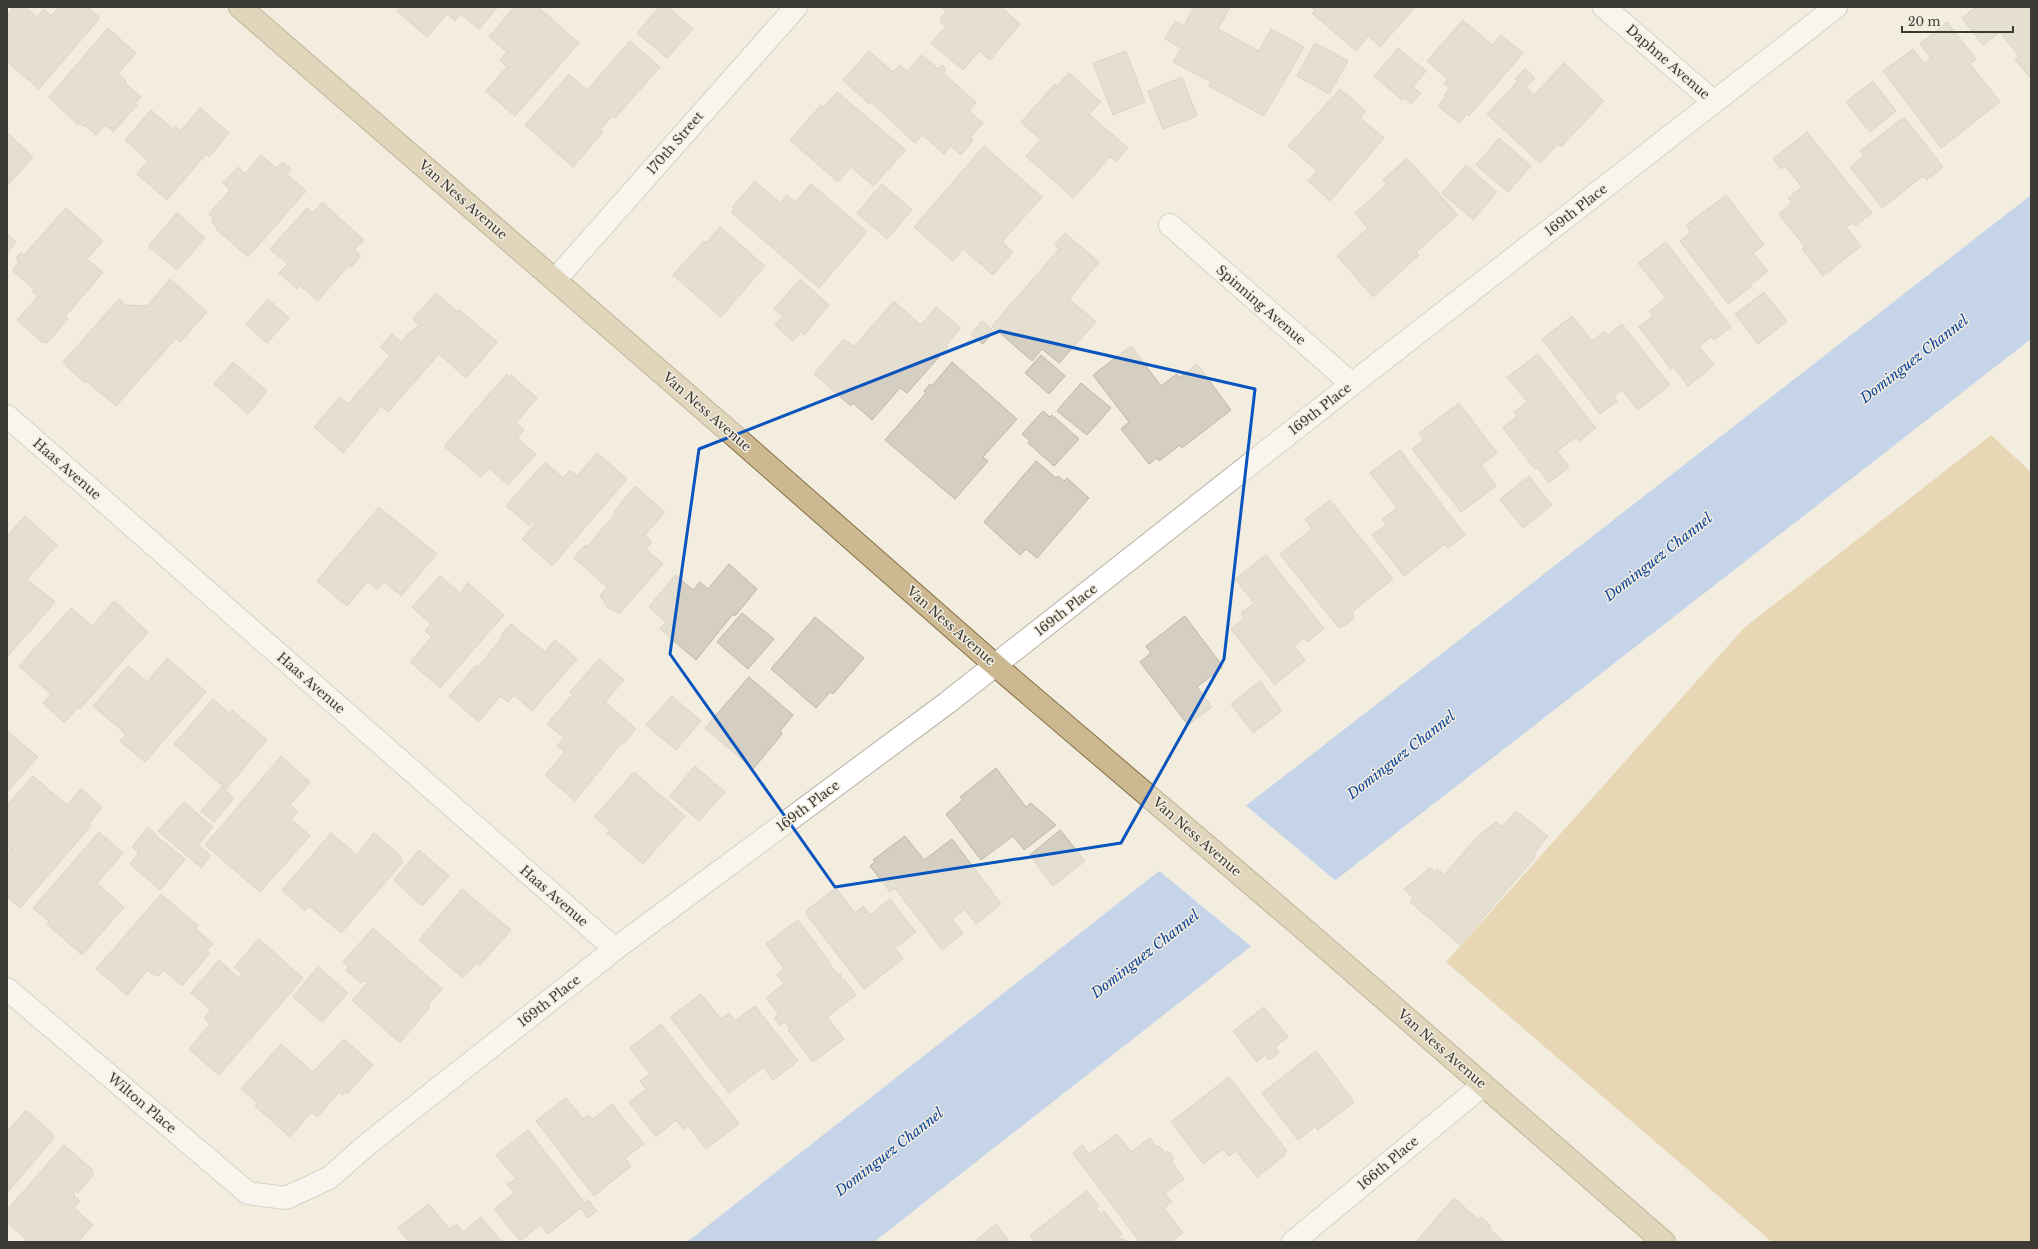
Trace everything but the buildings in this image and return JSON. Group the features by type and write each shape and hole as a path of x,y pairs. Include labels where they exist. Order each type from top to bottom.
{"main road":[{"name":"Van Ness Avenue","path":"240,7 995,665 1195,835 1664,1242"}],"street":[{"name":"170th Street","path":"555,280 796,7"},
{"name":"Daphne Avenue","path":"1604,7 1714,102"},
{"name":"169th Place","path":"286,1198 329,1178 369,1142 615,949 946,704 1352,384 1836,7"},
{"name":"Spinning Avenue","path":"1170,225 1352,384"},
{"name":"Haas Avenue","path":"7,416 615,949"},
{"name":"Wilton Place","path":"7,989 248,1193 286,1198"},
{"name":"166th Place","path":"1293,1242 1483,1085"}],"highlighted area":[{"path":"1000,331 1255,389 1224,659 1121,843 835,887 670,654 699,449"}],"shaded area":[{"path":"1991,435 2031,472 2031,1242 1772,1242 1446,962 1744,628"}],"water":[{"name":"Dominguez Channel","path":"2031,195 2031,339 1346,872 874,1242 687,1242 1145,882 1265,791"}],"pier":[{"path":"1244,804 1337,882 1253,948 1158,870"}]}
